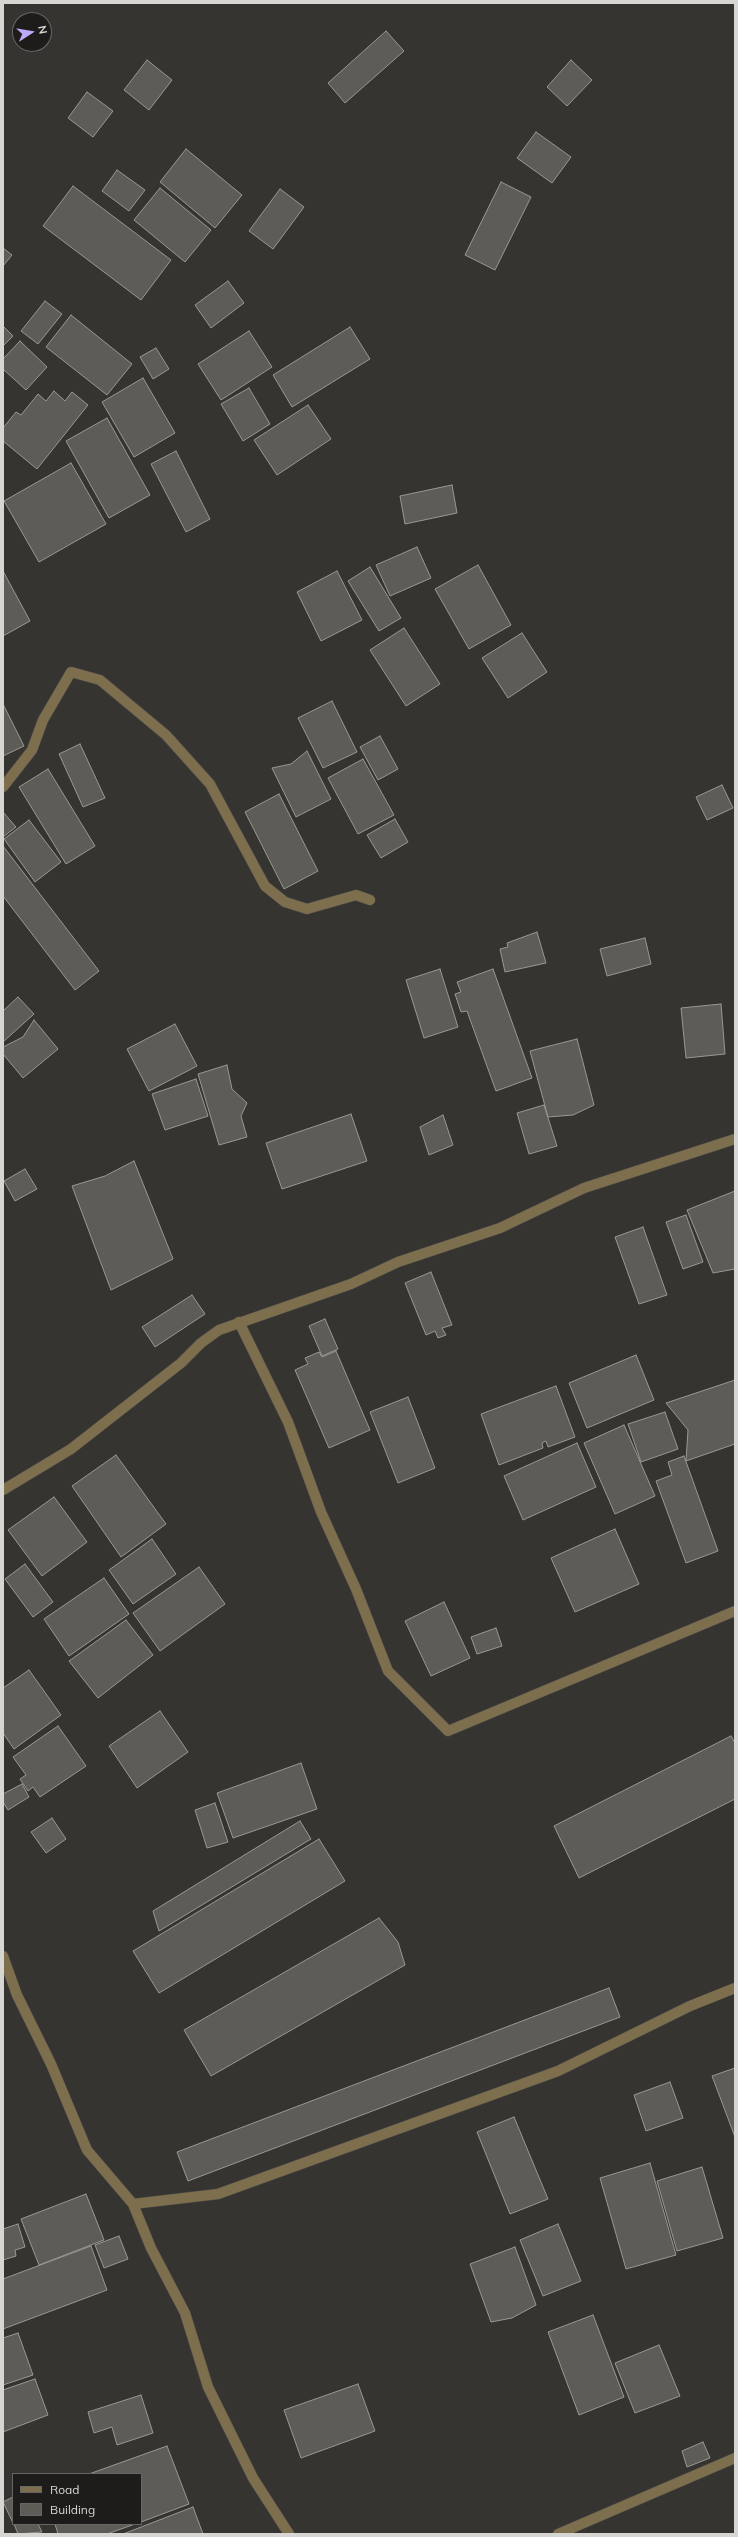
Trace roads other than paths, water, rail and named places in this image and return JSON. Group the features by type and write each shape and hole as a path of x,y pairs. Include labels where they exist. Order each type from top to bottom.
{"street":[{"path":"3,787 32,750 43,720 71,672 100,680 166,735 210,784 265,886 285,902 307,909 356,895 370,900"},
{"path":"3,1490 71,1449 181,1363 201,1343 219,1330 351,1284 398,1262 500,1228 584,1188 735,1139"},
{"path":"239,1322 288,1422 321,1512 356,1589 388,1672 448,1731 735,1611"},
{"path":"3,1956 17,1995 51,2064 87,2150 133,2204 151,2248 185,2313 208,2387 253,2478 289,2534"},
{"path":"133,2204 226,2191 558,2071 690,2006 735,1988"},
{"path":"558,2534 735,2458"}]}
